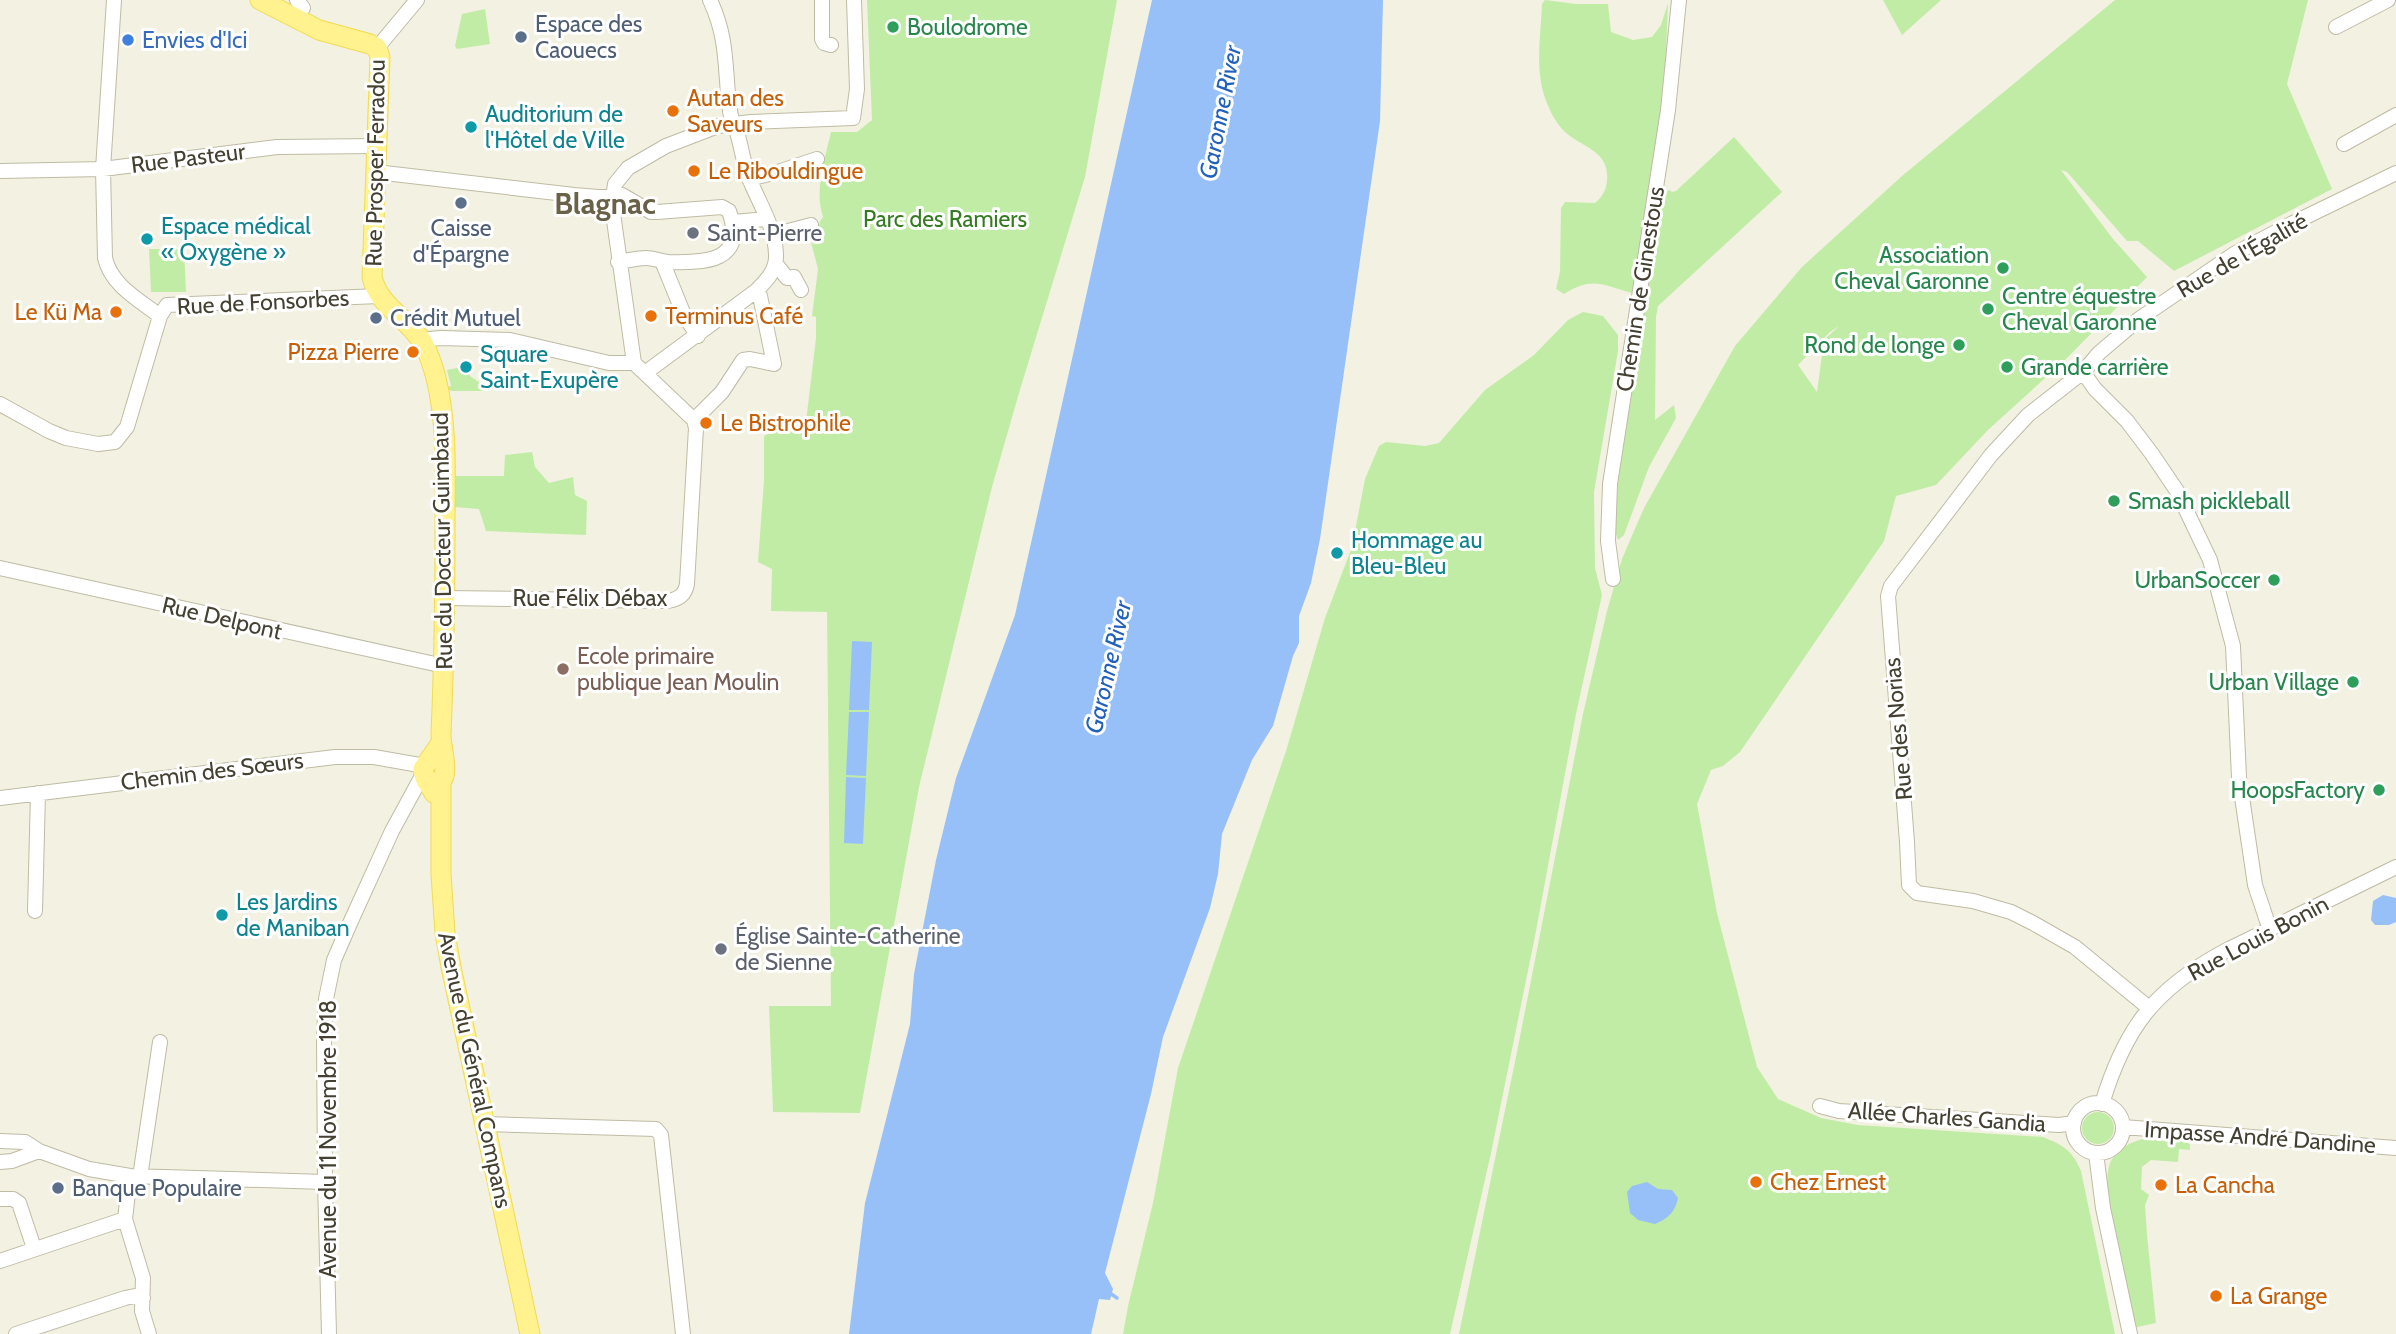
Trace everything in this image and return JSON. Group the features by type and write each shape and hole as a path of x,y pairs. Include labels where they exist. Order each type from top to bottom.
{"main road":[{"path":"268,2 319,30 377,48"},
{"name":"Rue Prosper Ferradou","path":"377,48 381,67 377,146 380,172 372,267 374,287 379,296 423,343"},
{"name":"Rue du Docteur Guimbaud","path":"423,343 436,377 445,428 444,666 432,776"},
{"name":"Avenue du Général Compans","path":"432,776 445,933 530,1334"}],"street":[{"path":"114,0 103,169 107,270 115,280 160,316"},
{"path":"377,48 417,0"},
{"path":"710,0 722,28 726,46 730,107 749,179 773,235 776,264 787,278 794,277 801,290"},
{"path":"822,0 822,38 824,43 831,45"},
{"path":"756,291 763,309 774,364 743,360 722,392 694,420 634,363 618,262 612,197 615,184 628,169 656,151 718,126 853,118 857,89 855,0"},
{"name":"Chemin de Ginestous","path":"1613,579 1608,541 1610,484 1668,110 1679,0"},
{"path":"2336,27 2388,0"},
{"path":"2344,144 2396,115"},
{"name":"Rue Pasteur","path":"0,171 103,169 277,147 377,146"},
{"path":"749,179 817,159"},
{"path":"380,172 574,195 622,195 651,212 722,207 729,211 735,241 731,248 715,258 662,261 647,258 618,262"},
{"name":"Rue de l'Égalité","path":"2083,372 2099,353 2139,319 2224,260 2396,173"},
{"path":"733,222 767,219"},
{"path":"773,235 811,225"},
{"path":"662,261 684,315 698,336"},
{"path":"645,373 756,291 769,277 776,264"},
{"name":"Rue de Fonsorbes","path":"0,404 30,422 66,438 97,444 115,442 127,427 160,316 167,305 379,296"},
{"path":"423,343 429,339 441,338 510,340 609,363 634,363"},
{"path":"2083,372 2095,389 2127,421 2177,491 2210,560 2233,646 2239,777 2255,885 2270,930"},
{"name":"Rue des Norias","path":"2083,372 2028,415 1991,456 1891,586 1888,596 1908,842 1909,885 1917,893 1973,901 2011,912 2033,923 2075,947 2149,1008"},
{"name":"Rue Félix Débax","path":"445,598 668,601 682,596 687,584 696,428 694,420"},
{"name":"Rue Delpont","path":"0,568 444,666"},
{"name":"Chemin des Sœurs","path":"0,798 335,757 374,757 432,776"},
{"name":"Avenue du 11 Novembre 1918","path":"329,1334 325,1181 326,999 334,960 392,831 432,776"},
{"path":"35,911 37,793"},
{"name":"Rue Louis Bonin","path":"2102,1104 2118,1055 2149,1008 2174,983 2198,966 2396,867"},
{"path":"149,1334 142,1311 143,1278 125,1219 160,1042"},
{"path":"2102,1104 2116,1111 2122,1119 2122,1137 2117,1145 2105,1152 2096,1153 2078,1142 2074,1123 2084,1108 2102,1104"},
{"name":"Allée Charles Gandia","path":"1820,1106 1839,1111 2059,1125 2074,1123"},
{"path":"485,1124 656,1129 662,1135 683,1334"},
{"name":"Impasse André Dandine","path":"2123,1127 2396,1148"},
{"path":"39,1151 6,1161 5,1141 25,1142 39,1151 89,1169 135,1177 325,1181"},
{"path":"2096,1153 2103,1208 2130,1334"},
{"path":"0,1199 13,1199 19,1203 34,1248"},
{"path":"1,1260 125,1219"},
{"path":"16,1334 125,1298 143,1298"}],"green space":[{"name":"Parc des Ramiers","path":"867,0 1117,0 1085,177 992,487 919,787 860,1113 773,1112 769,1006 831,1006 827,612 771,611 772,569 758,562 764,436 773,431 805,430 816,338 816,317 812,316 818,269 811,242 823,217 820,185 823,164 831,132 857,132 872,120"},
{"path":"1545,0 1608,4 1611,32 1633,40 1652,37 1661,25 1668,3 1665,78 1647,212 1632,293 1598,284 1583,285 1564,294 1556,289 1560,272 1561,208 1565,202 1595,203 1605,191 1607,171 1594,151 1561,128 1546,100 1539,61 1542,4"},
{"path":"1883,0 1941,0 1902,35"},
{"path":"2115,0 2308,0 2287,84 2332,189 2174,271 2138,241 2127,241 2067,172 2061,170 2113,239 2147,277 2065,360 1988,430 1936,485 1896,496 1884,541 1740,752 1723,766 1711,770 1697,804 1717,913 1757,1067 1778,1099 1821,1118 1858,1125 2043,1137 2061,1146 2074,1158 2081,1171 2115,1334 1459,1334 1583,714 1622,559 1644,508 1735,346 1802,267 1902,176","holes":["1839,326 1824,340 1817,392 1798,365 1830,332"]},
{"path":"485,9 490,44 457,49 455,46 462,14"},
{"path":"1734,137 1782,192 1658,306 1655,420 1674,405 1676,418 1649,467 1624,535 1618,540 1615,531 1618,483 1662,195 1669,190 1676,191"},
{"path":"149,249 184,249 186,292 151,292"},
{"path":"1583,312 1603,316 1618,335 1618,351 1594,492 1595,568 1602,595 1576,714 1491,1153 1450,1334 1123,1334 1153,1203 1178,1068 1286,751 1325,618 1352,547 1365,479 1379,446 1386,442 1425,446 1439,443 1485,390 1534,355 1568,320"},
{"path":"457,368 469,372 470,376 486,387 486,391 447,389 451,386 447,370"},
{"path":"532,452 535,467 549,483 573,477 575,495 587,501 586,535 486,531 479,509 455,507 453,476 504,476 505,455"},
{"path":"2098,1112 2109,1117 2114,1128 2109,1139 2098,1144 2087,1139 2082,1128 2087,1117"},
{"path":"2147,1138 2186,1140 2190,1150 2179,1149 2178,1162 2151,1160 2142,1167 2141,1189 2149,1195 2145,1205 2156,1323 2133,1328 2114,1242 2108,1175 2111,1161 2122,1148"}],"water":[{"name":"Garonne River","path":"1152,0 1383,0 1380,121 1320,539 1311,583 1299,616 1299,643 1273,726 1252,760 1222,834 1218,874 1210,908 1163,1037 1105,1273 1113,1289 1110,1300 1099,1299 1091,1334 849,1334 865,1203 910,1024 914,974 936,860 956,778 1015,615"},
{"path":"852,641 872,642 869,710 849,710"},
{"path":"849,712 869,712 866,776 846,775"},
{"path":"846,777 866,778 863,844 844,843"},
{"path":"2383,895 2396,898 2396,922 2375,925 2371,920 2373,901"},
{"path":"1647,1182 1658,1189 1672,1190 1678,1198 1671,1214 1655,1224 1638,1220 1630,1213 1627,1192 1632,1186"}],"waterway":[{"path":"1107,1291 1117,1298"}],"place":[{"name":"Boulodrome","path":"893,27"},
{"name":"Espace des Caouecs","path":"521,37"},
{"name":"Envies d'Ici","path":"128,40"},
{"name":"Autan des Saveurs","path":"673,111"},
{"name":"Auditorium de l'Hôtel de Ville","path":"471,127"},
{"name":"Le Ribouldingue","path":"694,171"},
{"name":"Caisse d'Épargne","path":"461,203"},
{"name":"Saint-Pierre","path":"693,233"},
{"name":"Espace médical « Oxygène »","path":"147,239"},
{"name":"Association Cheval Garonne","path":"2003,268"},
{"name":"Centre équestre Cheval Garonne","path":"1988,309"},
{"name":"Le Kü Ma","path":"116,312"},
{"name":"Terminus Café","path":"651,316"},
{"name":"Crédit Mutuel","path":"376,318"},
{"name":"Rond de longe","path":"1959,345"},
{"name":"Pizza Pierre","path":"413,352"},
{"name":"Square Saint-Exupère","path":"466,367"},
{"name":"Grande carrière","path":"2007,367"},
{"name":"Le Bistrophile","path":"706,423"},
{"name":"Smash pickleball","path":"2114,501"},
{"name":"Hommage au Bleu-Bleu","path":"1337,553"},
{"name":"UrbanSoccer","path":"2274,580"},
{"name":"Ecole primaire publique Jean Moulin","path":"563,669"},
{"name":"Urban Village","path":"2353,682"},
{"name":"HoopsFactory","path":"2379,790"},
{"name":"Les Jardins de Maniban","path":"222,915"},
{"name":"Église Sainte-Catherine de Sienne","path":"721,949"},
{"name":"Chez Ernest","path":"1756,1182"},
{"name":"La Cancha","path":"2161,1185"},
{"name":"Banque Populaire","path":"58,1188"},
{"name":"La Grange","path":"2216,1296"}],"district":[{"name":"Blagnac","path":"605,203"}]}
